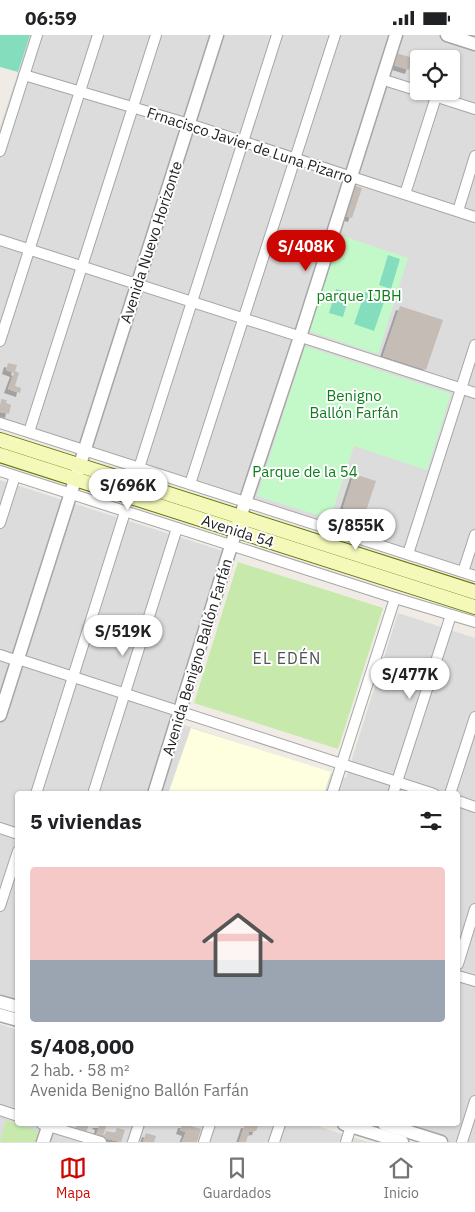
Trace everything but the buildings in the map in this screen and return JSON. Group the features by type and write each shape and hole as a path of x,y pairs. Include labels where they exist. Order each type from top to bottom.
{"main road":[{"name":"Avenida 54","path":"0,440 77,472 238,523 475,592"},
{"name":"Avenida 54","path":"0,455 77,472"},
{"name":"Avenida 54","path":"238,523 475,607"}],"street":[{"path":"0,151 37,35"},
{"path":"0,341 98,35"},
{"path":"29,432 156,35"},
{"name":"Avenida Nuevo Horizonte","path":"70,494 217,35"},
{"path":"139,468 277,35"},
{"path":"190,485 335,35"},
{"name":"Avenida Benigno Ballón Farfán","path":"155,791 238,523 300,337 396,35"},
{"path":"447,35 475,44"},
{"name":"Frnacisco Javier de Luna Pizarro","path":"24,75 243,142 475,217"},
{"path":"381,79 410,88"},
{"path":"405,195 435,100"},
{"path":"446,100 475,109"},
{"path":"458,211 475,156"},
{"path":"0,241 30,249 475,393"},
{"path":"408,555 475,345"},
{"path":"0,423 475,576"},
{"path":"0,471 475,623"},
{"path":"0,523 16,476"},
{"path":"0,715 70,494"},
{"path":"37,791 125,511"},
{"path":"94,791 177,528"},
{"path":"463,572 475,535"},
{"path":"333,791 395,598"},
{"path":"394,791 451,615"},
{"path":"0,655 18,659 425,791"},
{"path":"451,791 475,717"},
{"path":"460,802 475,807"},
{"path":"0,828 15,833"},
{"path":"0,906 15,860"},
{"path":"460,958 475,909"},
{"path":"460,977 475,981"},
{"path":"0,1002 15,1006"},
{"path":"0,1015 15,1019"},
{"path":"462,1142 475,1101"},
{"path":"0,1110 15,1115"},
{"path":"43,1142 46,1126"},
{"path":"52,1126 101,1142"},
{"path":"133,1142 138,1126"},
{"path":"204,1142 209,1126"},
{"path":"274,1142 279,1126"},
{"path":"346,1142 347,1126"},
{"path":"353,1126 441,1142"},
{"path":"388,1126 404,1135"}],"shaded area":[{"path":"30,35 475,35 475,571 0,420 0,127"},
{"path":"0,480 223,551 169,720 346,778 398,613 475,638 475,1142 446,1142 395,1126 460,1126 460,791 15,791 15,1005 0,1000"},
{"path":"191,728 331,772 325,791 169,791"},
{"path":"0,1024 15,1029 15,1126 317,1126 368,1142 0,1142"}],"green space":[{"path":"0,35 30,35 18,72 0,67"},
{"name":"parque IJBH","path":"340,235 408,258 378,354 309,331"},
{"path":"388,255 400,259 391,289 379,285"},
{"path":"336,289 350,293 343,317 329,313"},
{"path":"365,292 385,299 374,331 354,324"},
{"name":"Benigno Ballón Farfán","path":"305,346 451,394 427,470 354,446 330,519 257,496"},
{"path":"238,562 383,608 338,749 194,703"},
{"path":"6,1120 15,1123 15,1126 23,1126 38,1131 35,1142 0,1142"}],"district":[{"name":"EL EDÉN","path":"287,658"}],"park label":[{"name":"Parque de la 54","path":"305,471"}]}
